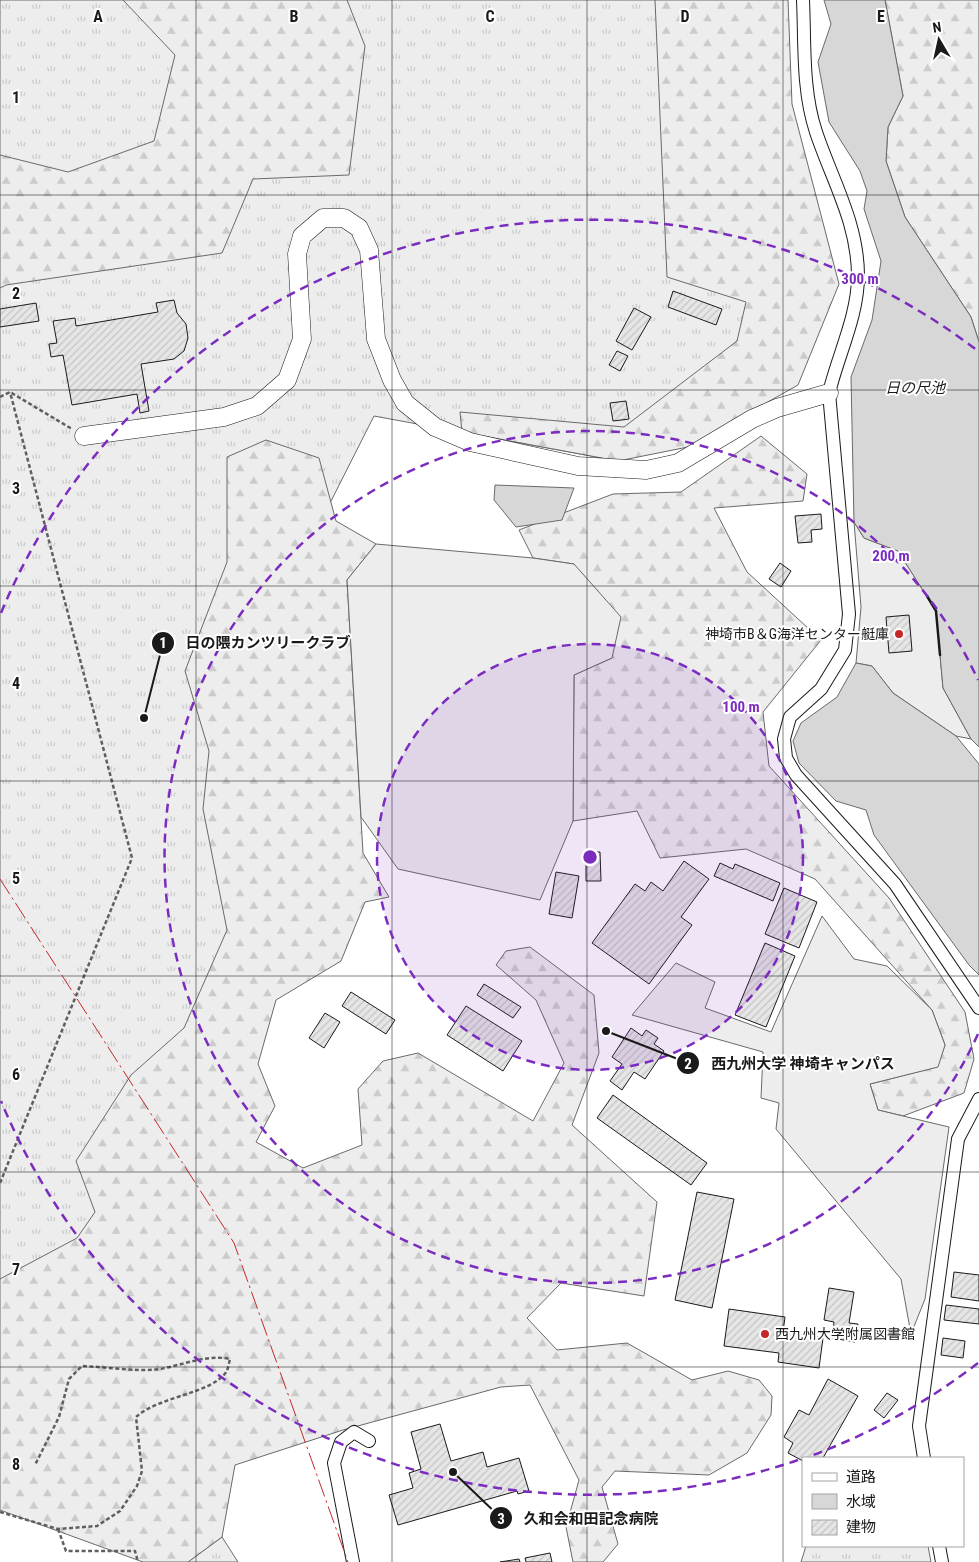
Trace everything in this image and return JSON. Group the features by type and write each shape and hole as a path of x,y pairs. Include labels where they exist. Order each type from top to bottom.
{"street":[{"path":"803,0 806,86 815,131 845,204 855,243 858,277 850,325 835,366 829,394 849,614 845,650 821,689 790,717 784,740 786,758 796,775 895,884 979,1008"},
{"path":"84,436 224,417 256,406 286,380 302,339 298,304 297,254 302,236 323,218 344,218 359,228 369,250 376,338 392,380 405,402 435,427 470,442 578,466 646,470 678,463 752,419 829,394"},
{"path":"924,1457 919,1426 958,1139 979,1100"},
{"path":"353,1562 334,1463 341,1442 354,1432 369,1440"},
{"path":"939,1547 942,1562"}],"path":[{"path":"0,397 10,392"},
{"path":"10,392 84,436"},
{"path":"0,1183 132,858 10,392"},
{"path":"0,1512 58,1529 97,1526 120,1511 137,1486 142,1471 136,1417 144,1410 166,1400 189,1393 213,1382 226,1371 230,1359 220,1357 160,1369 136,1370 82,1366 69,1379 59,1417 35,1465"},
{"path":"58,1529 66,1551 135,1551 138,1562"}],"green space":[{"path":"0,0 759,0 802,275 618,461 374,416 329,505 311,900 0,1367"},
{"path":"123,0 347,0 365,46 349,175 253,179 222,253 6,285 0,288 0,155 68,172 154,141 175,55"},
{"path":"655,0 788,0 792,104 839,284 798,385 688,447 618,461 462,432 460,412 624,427 737,341 746,302 667,277"},
{"path":"885,0 979,0 979,342 971,317 905,217 886,161 888,127 903,96"},
{"path":"761,436 807,474 803,501 714,508 747,572 821,640 763,712 769,766 889,898 965,1012 974,1059 964,1093 903,1116 878,1110 870,1084 937,1067 945,1045 932,1010 815,879 746,849 660,858 637,811 573,821 574,675 612,658 574,564 533,558 519,530 613,494 681,492"},
{"path":"266,440 319,458 336,521 376,544 347,580 363,853 389,897 365,902 341,961 276,1000 258,1064 275,1106 256,1142 303,1168 362,1145 358,1089 383,1061 418,1053 533,1121 564,1063 536,1000 496,965 506,951 530,947 594,995 599,1053 572,1125 657,1202 644,1296 561,1283 527,1318 557,1350 627,1343 692,1380 728,1371 759,1380 772,1396 771,1415 747,1453 709,1475 615,1471 602,1487 618,1544 603,1562 573,1562 566,1527 579,1480 530,1385 501,1387 343,1430 235,1465 222,1537 188,1562 143,1562 0,1510 0,1279 77,1238 95,1212 76,1161 131,1075 184,1028 227,930 203,809 209,751 185,671 227,562 227,457"},
{"path":"222,1537 238,1562 188,1562"},
{"path":"806,1547 928,1547 931,1562 801,1562"}],"shaded area":[{"path":"854,522 864,538 898,551 936,611 943,688 971,739 956,736 893,693 872,666 856,663 861,607"},
{"path":"376,544 533,558 574,564 621,617 612,658 574,675 573,821 540,900 398,869 361,817 347,580"},
{"path":"822,916 854,959 887,966 932,1010 945,1045 938,1067 870,1084 878,1110 949,1127 925,1299 911,1334 901,1279 776,1129 779,1103 761,1098 763,1052 632,1015 676,963 715,982 705,1008 771,1032"}],"water":[{"name":"日の尺池","path":"824,0 885,0 903,96 888,127 886,161 905,217 971,317 979,342 979,747 971,739 943,688 936,611 898,551 864,538 854,522 851,377 872,320 881,261 864,209 867,191 860,171 829,122 818,62 831,24"},
{"path":"495,485 574,488 562,520 516,527 494,500"},
{"path":"856,663 872,666 893,693 956,736 979,764 979,975 969,965 874,835 866,810 836,801 799,763 793,741 801,723 837,697"}],"building":[{"path":"673,291 722,309 716,325 668,307"},
{"path":"174,300 177,313 186,324 188,338 184,351 174,359 141,364 149,411 140,413 137,394 72,405 63,355 51,357 49,344 57,343 53,321 75,318 76,326 158,312 156,303"},
{"path":"36,303 39,321 0,327 0,309"},
{"path":"634,308 651,317 632,350 616,341"},
{"path":"617,351 628,356 620,371 609,365"},
{"path":"626,401 629,419 613,421 610,403"},
{"path":"821,514 822,529 811,530 812,542 798,543 795,516"},
{"path":"780,563 791,571 781,587 769,579"},
{"name":"神埼市B＆G海洋センター艇庫","path":"909,615 912,651 889,653 886,617"},
{"path":"586,852 600,852 601,881 586,881"},
{"path":"684,861 709,879 681,917 692,925 649,984 592,943 635,884 645,891 651,882 663,891"},
{"path":"720,863 733,869 735,864 780,883 773,901 714,876"},
{"path":"556,872 579,876 572,918 549,914"},
{"path":"784,888 817,902 799,948 765,934"},
{"path":"765,943 795,956 766,1027 735,1015"},
{"path":"484,984 521,1007 513,1018 477,995"},
{"path":"351,992 395,1020 386,1034 342,1006"},
{"path":"466,1006 522,1041 503,1071 447,1035"},
{"path":"325,1013 340,1022 324,1048 309,1038"},
{"path":"631,1028 642,1036 646,1030 658,1038 654,1044 664,1051 645,1079 634,1072 622,1090 610,1081 622,1064 612,1057"},
{"path":"613,1095 707,1163 691,1185 597,1118"},
{"path":"697,1192 734,1199 712,1308 675,1300"},
{"path":"954,1272 979,1275 979,1301 951,1297"},
{"path":"829,1288 854,1292 849,1323 858,1324 855,1342 832,1338 834,1322 824,1320"},
{"path":"946,1305 979,1309 979,1324 944,1320"},
{"path":"729,1309 785,1317 783,1332 823,1338 819,1368 778,1362 779,1353 724,1346"},
{"path":"943,1338 965,1341 963,1358 941,1355"},
{"path":"828,1379 858,1396 824,1457 802,1457 802,1460 788,1453 793,1443 784,1437 799,1410 809,1415"},
{"path":"887,1393 898,1400 884,1418 874,1410"},
{"path":"440,1424 451,1461 483,1452 487,1467 519,1458 529,1491 518,1494 517,1491 398,1525 389,1495 413,1488 409,1473 421,1469 411,1432"},
{"path":"550,1553 552,1562 526,1562 525,1558"},
{"path":"519,1559 520,1562 500,1562"}],"wall":[{"path":"927,596 936,611 940,655"}],"power":[{"path":"0,879 234,1243 348,1562"}],"place":[{"name":"神埼市B＆G海洋センター艇庫","path":"899,634"},
{"name":"日の隈カンツリークラブ","path":"144,718"},
{"name":"西九州大学 神埼キャンパス","path":"606,1031"},
{"name":"西九州大学附属図書館","path":"765,1334"},
{"name":"久和会和田記念病院","path":"453,1472"}]}
